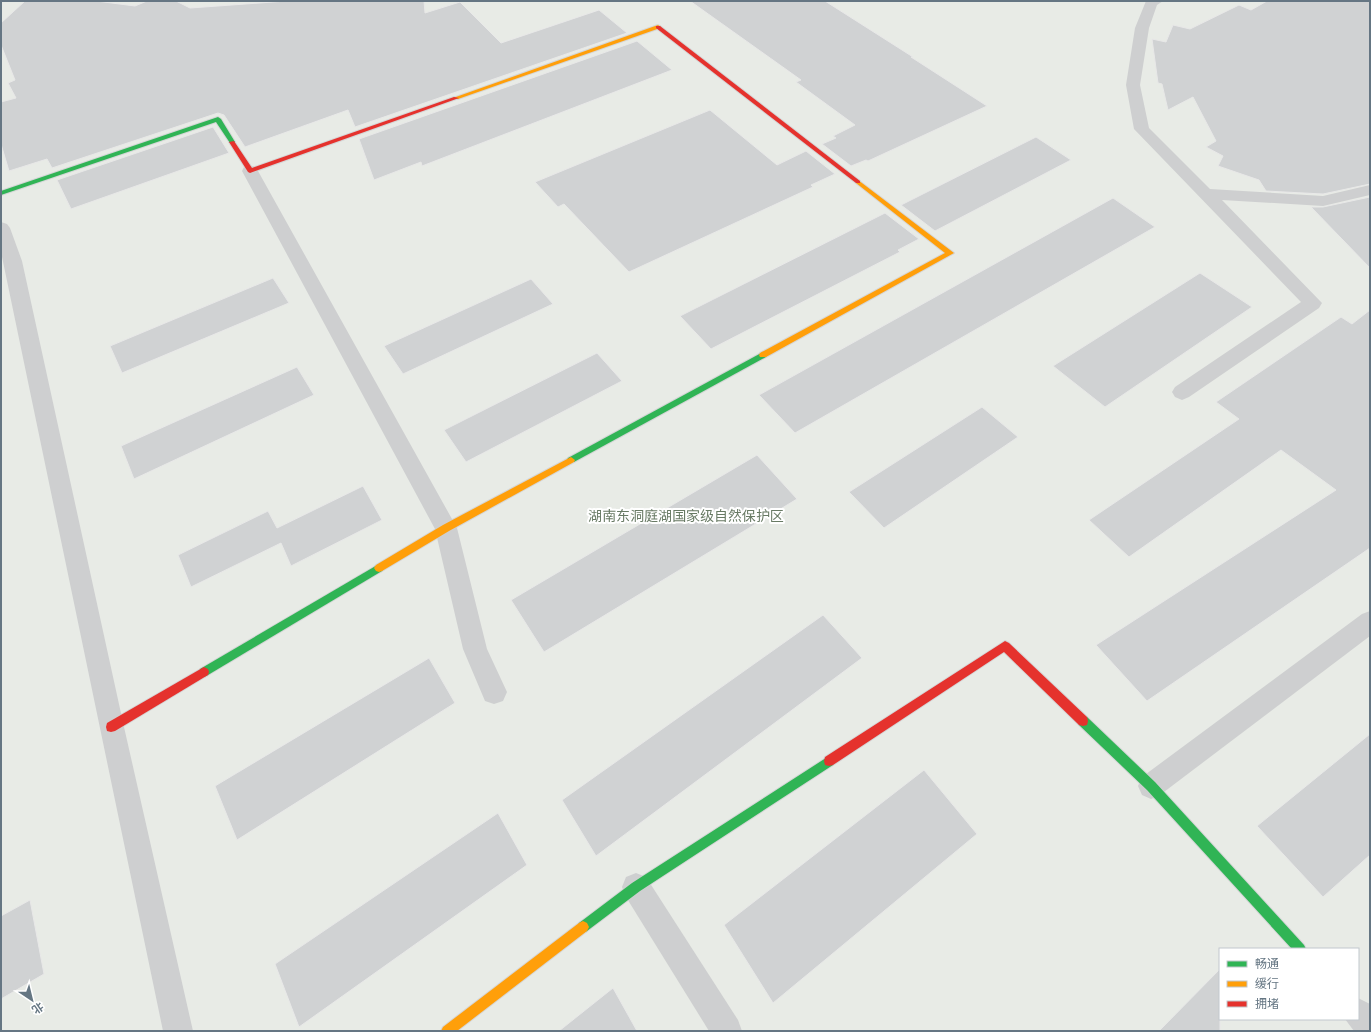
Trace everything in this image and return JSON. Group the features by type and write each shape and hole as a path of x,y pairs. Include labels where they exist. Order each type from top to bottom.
{"street":[{"path":"1156,1 1151,4 1142,28 1133,85 1142,129 1313,302 1182,392"},
{"path":"110,726 446,528 950,253 659,27 250,171"},
{"path":"1,193 218,119 250,171 446,528 475,649 494,692"},
{"path":"1206,194 1323,201 1370,190"},
{"path":"1,228 13,261 110,726 178,1031"},
{"path":"1151,786 1370,622"},
{"path":"447,1031 636,887 1005,646 1151,786 1299,948"},
{"path":"636,887 727,1031"},
{"path":"1359,1014 1370,1026"}],"green space":[{"name":"湖南东洞庭湖国家级自然保护区","path":"1,1 1370,1 1370,1031 1,1031"}],"building":[{"path":"25,1 96,1 135,6 147,1 176,1 190,8 287,1 424,1 425,13 460,2 501,43 599,10 627,33 355,127 348,110 245,147 224,115 218,113 52,168 47,159 9,171 1,144 1,102 16,98 8,83 15,80 1,45 1,23"},
{"path":"690,1 825,1 987,106 868,161 866,160 851,166 822,144 836,138 833,136 855,125 796,82 801,80"},
{"path":"1267,1 1370,1 1370,184 1323,194 1266,191 1259,180 1218,166 1223,156 1206,147 1216,141 1193,97 1168,110 1162,84 1158,83 1152,39 1166,42 1173,25 1190,29 1239,5 1251,10"},
{"path":"637,41 672,70 422,166 421,162 374,180 359,139"},
{"path":"710,110 777,165 806,151 835,174 811,185 813,187 629,272 564,204 558,207 535,182"},
{"path":"213,127 229,153 71,209 57,180"},
{"path":"1036,137 1071,160 935,231 901,205"},
{"path":"1370,197 1370,268 1311,207 1323,207"},
{"path":"1113,198 1155,227 795,433 759,395"},
{"path":"885,213 919,239 898,250 900,252 711,349 680,316"},
{"path":"1200,273 1252,307 1105,407 1053,366"},
{"path":"273,278 289,303 122,373 110,346"},
{"path":"531,279 553,304 403,374 384,346"},
{"path":"1370,310 1370,548 1147,701 1096,645 1336,490 1281,450 1129,557 1089,520 1239,419 1216,402 1341,317 1352,324"},
{"path":"597,353 622,381 466,462 444,430"},
{"path":"297,367 314,395 134,479 121,446"},
{"path":"982,407 1018,437 884,528 849,492"},
{"path":"757,455 797,499 544,652 511,600"},
{"path":"363,486 382,520 291,566 281,543 191,587 178,555 268,511 277,528"},
{"path":"823,615 862,658 596,856 562,800"},
{"path":"429,658 455,703 237,840 215,786"},
{"path":"1370,734 1370,855 1323,897 1257,826"},
{"path":"924,770 977,834 773,1003 724,925"},
{"path":"498,813 527,865 299,1027 275,964"},
{"path":"30,900 44,974 1,999 1,916"},
{"path":"1219,970 1220,1031 1159,1031"},
{"path":"613,988 637,1031 559,1031"}],"traffic: fast":[{"path":"1,193 218,119 232,142"},
{"path":"571,460 763,355"},
{"path":"204,672 379,568"},
{"path":"1083,721 1151,786 1299,948"},
{"path":"583,927 636,887 829,761"}],"traffic: slow":[{"path":"456,98 658,27"},
{"path":"763,355 950,253 858,182"},
{"path":"379,568 446,528 571,460"},
{"path":"447,1031 583,927"}],"traffic: jam":[{"path":"658,27 858,182"},
{"path":"232,142 250,171 456,98"},
{"path":"829,761 1005,646 1083,721"},
{"path":"111,727 204,672"}]}
